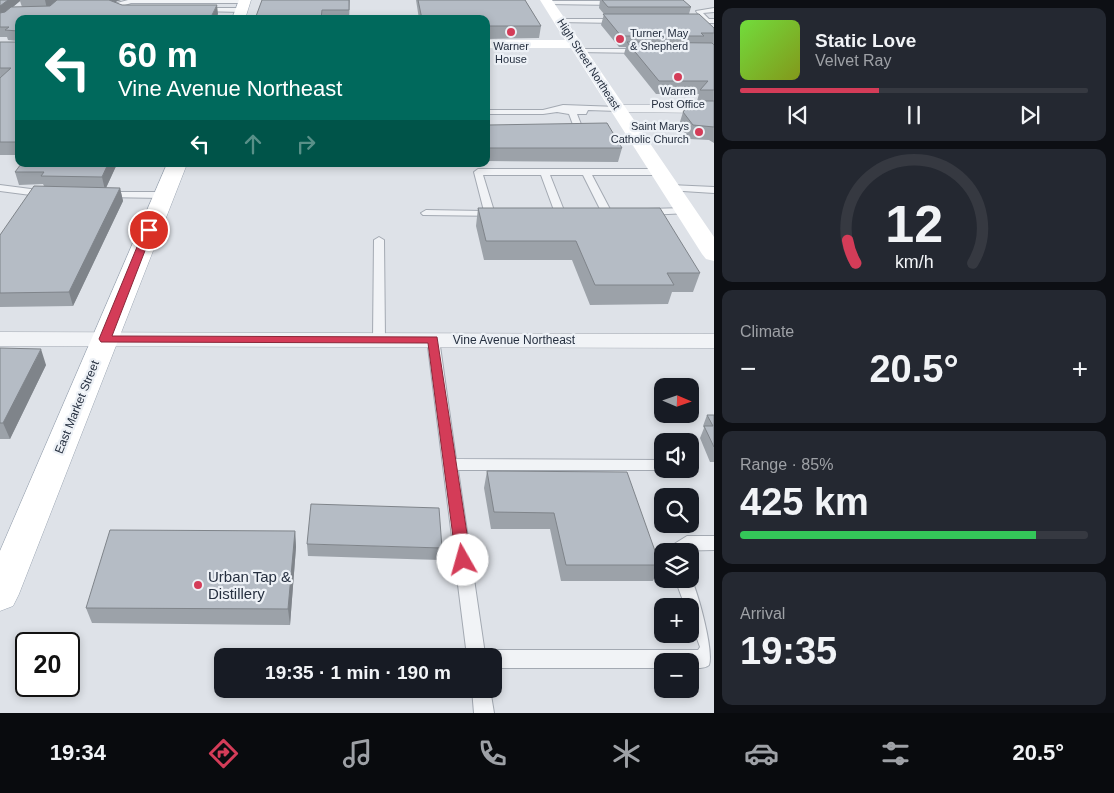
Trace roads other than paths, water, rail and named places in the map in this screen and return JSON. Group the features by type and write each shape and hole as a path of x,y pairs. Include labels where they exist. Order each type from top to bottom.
{"street":[{"name":"High Street Northeast","path":"547,2 714,254"},
{"path":"490,44 577,47"},
{"path":"618,109 714,109"},
{"name":"East Market Street","path":"0,594 9,551 105,339 176,167"},
{"name":"Vine Avenue Northeast","path":"0,339 714,341"}],"lane":[{"path":"134,10 115,8 119,4 131,1 242,7"},
{"path":"547,2 619,3"},
{"path":"192,10 242,7"},
{"path":"710,21 698,12 714,10"},
{"path":"560,21 620,21"},
{"path":"678,21 710,21"},
{"path":"577,47 654,51"},
{"path":"558,110 563,107 618,109"},
{"path":"490,112 543,112 558,110 583,112 585,109"},
{"path":"558,133 580,132 572,112"},
{"path":"490,214 478,172 660,172"},
{"path":"544,172 560,213"},
{"path":"586,172 607,213"},
{"path":"0,188 40,194 59,194"},
{"path":"670,188 714,190"},
{"path":"97,194 164,195"},
{"path":"633,212 686,211"},
{"path":"426,214 507,214"},
{"path":"378,240 379,339"},
{"path":"433,339 475,648"},
{"path":"450,464 654,465"},
{"path":"699,543 714,543"},
{"path":"502,659 702,659 710,648 687,588"},
{"path":"482,698 484,713"}],"place":[{"name":"Warner House","path":"511,32"},
{"name":"Turner, May & Shepherd","path":"620,39"},
{"name":"Warren Post Office","path":"678,77"},
{"name":"Saint Marys Catholic Church","path":"699,132"},
{"name":"Urban Tap & Distillery","path":"198,585"}]}
